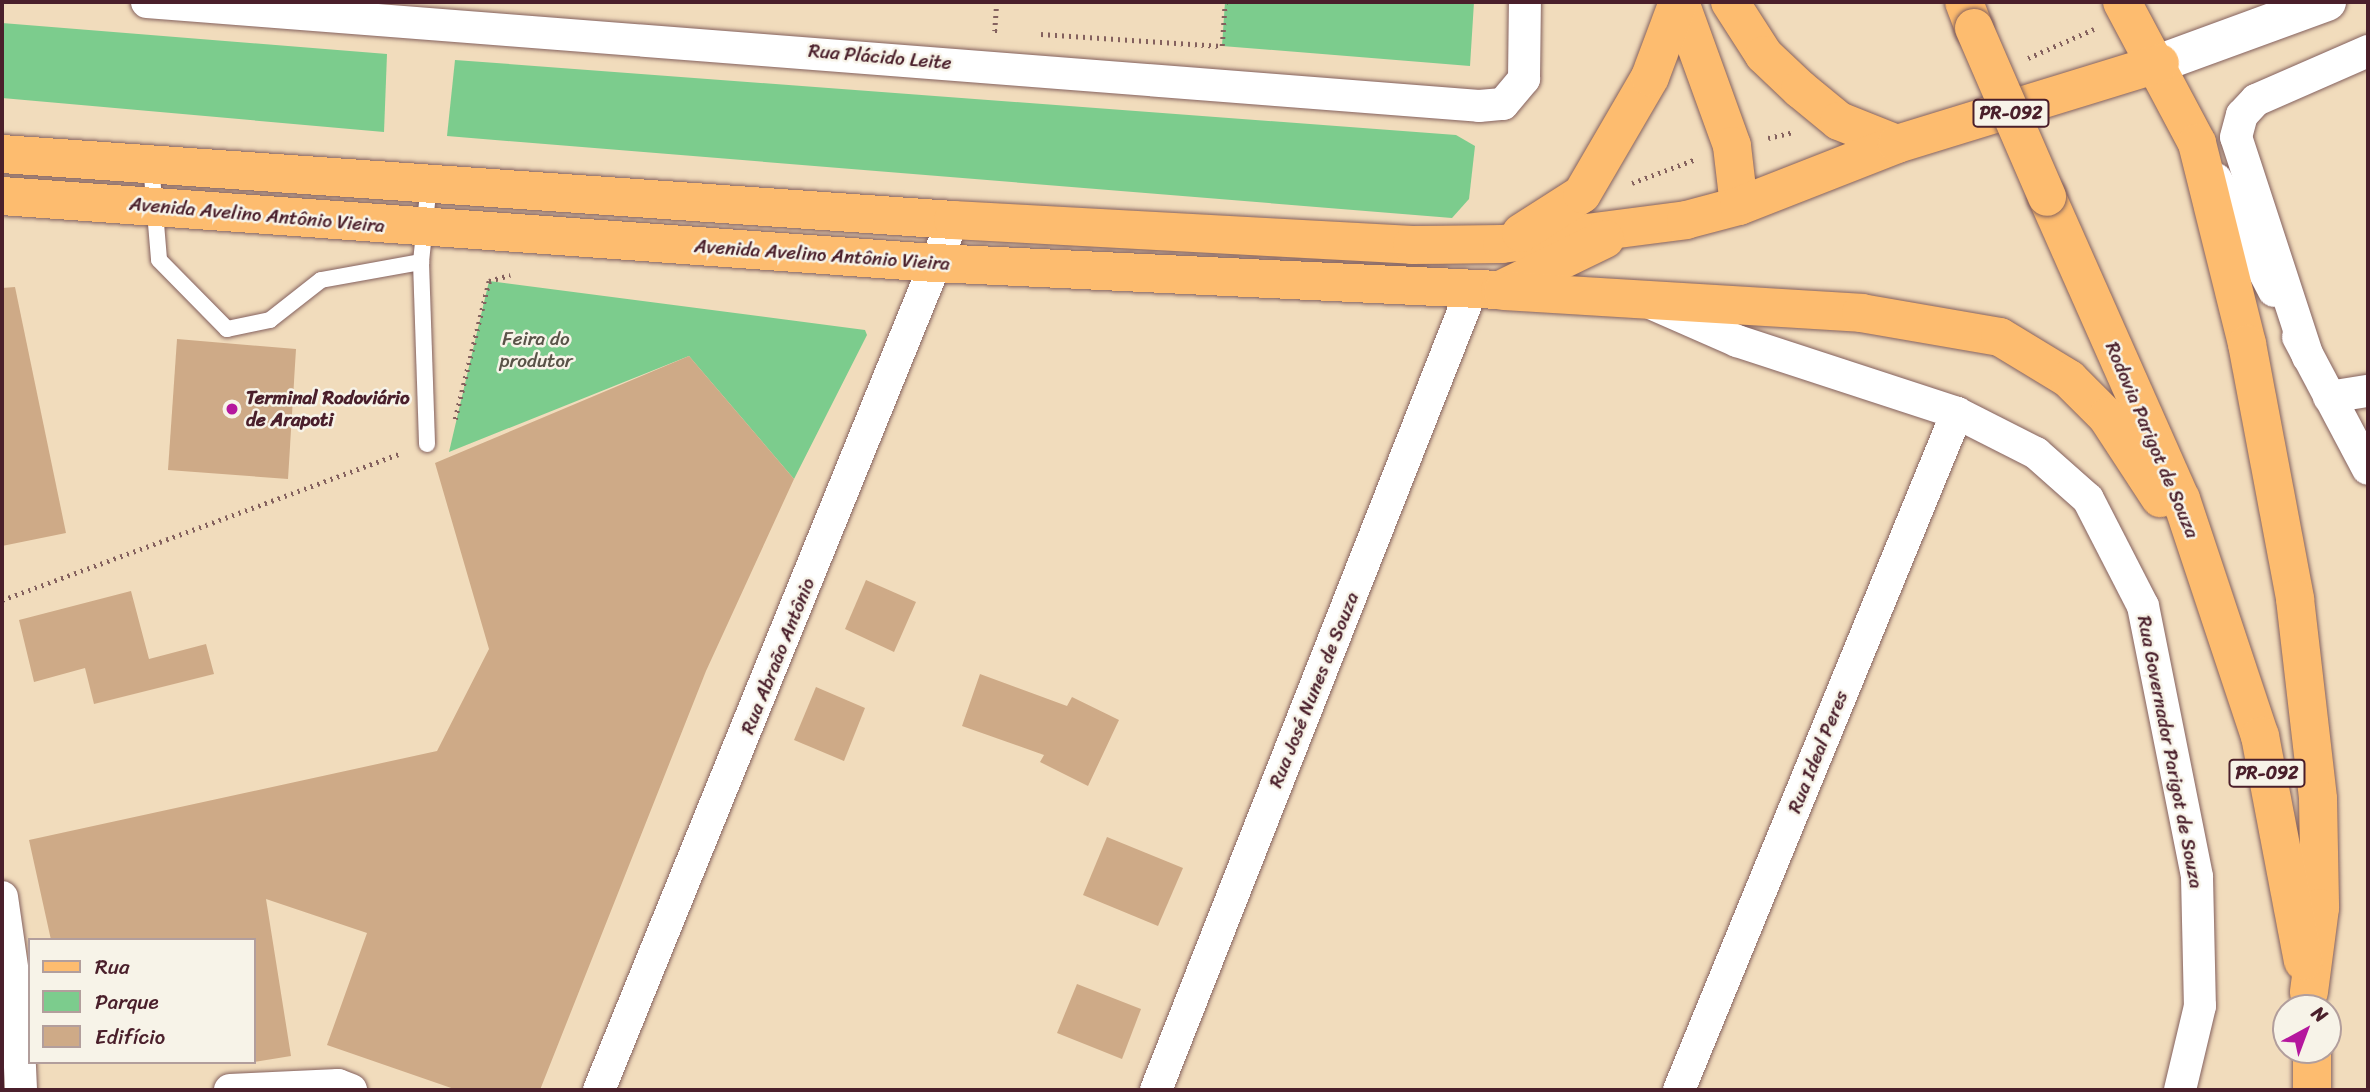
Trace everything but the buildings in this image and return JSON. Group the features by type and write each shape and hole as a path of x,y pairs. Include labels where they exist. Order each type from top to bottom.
{"main road":[{"path":"1679,2 1728,133 1739,206"},
{"path":"1502,243 1582,194 1650,77 1679,2"},
{"path":"1730,2 1764,55 1800,89 1839,121 1897,144"},
{"path":"2122,2 2160,63 2197,143 2247,344 2295,599 2318,799 2320,908 2310,994"},
{"name":"Rodovia Parigot de Souza","path":"1969,15 2181,499 2260,736 2308,994"},
{"name":"Avenida Avelino Antônio Vieira","path":"2,154 953,220 1412,246 1502,243 1629,227 1739,206 1897,144 2160,63"},
{"name":"Avenida Avelino Antônio Vieira","path":"2,196 150,205 423,246 935,263 1486,290 1629,227"},
{"path":"1486,290 1861,313 2000,337 2069,379 2107,417 2201,561"},
{"path":"2312,1064 2312,1090"}],"street":[{"name":"Rua Plácido Leite","path":"147,2 1479,106 1503,104 1524,79 1525,2"},
{"name":"Avenida Avelino Antônio Vieira","path":"2160,63 2327,2"},
{"path":"2308,356 2236,137 2242,115 2256,100 2368,51"},
{"path":"2197,143 2368,469"},
{"name":"Rua Abraão Antônio","path":"599,1090 912,334 935,263 953,220"},
{"name":"Rua José Nunes de Souza","path":"1156,1090 1486,290"},
{"name":"Rua Governador Parigot de Souza","path":"1641,299 1737,341 1957,413 2036,453 2088,499 2143,606 2197,877 2200,1006 2180,1090"},
{"path":"2329,397 2368,391"},
{"name":"Rua Ideal Peres","path":"1679,1090 1957,413"},
{"path":"2,897 17,1001 20,1090"},
{"path":"230,1090 338,1085 351,1090"}],"lane":[{"path":"151,164 150,205 159,260 227,329 270,320 321,280 423,246"},
{"path":"427,444 423,246 429,183"}],"path":[{"path":"997,2 995,31 1008,32"},
{"path":"1035,34 1222,46 1226,2"},
{"path":"2,600 450,435 489,281 510,275"}],"green space":[{"path":"1225,2 1474,2 1470,66 1222,46"},
{"path":"2,23 387,54 384,132 2,98"},
{"path":"455,60 1456,135 1475,146 1469,199 1452,218 447,136"},
{"name":"Feira do produtor","path":"489,281 865,330 867,335 794,479 689,356 449,452"}],"place":[{"name":"Terminal Rodoviário de Arapoti","path":"232,409"}]}
